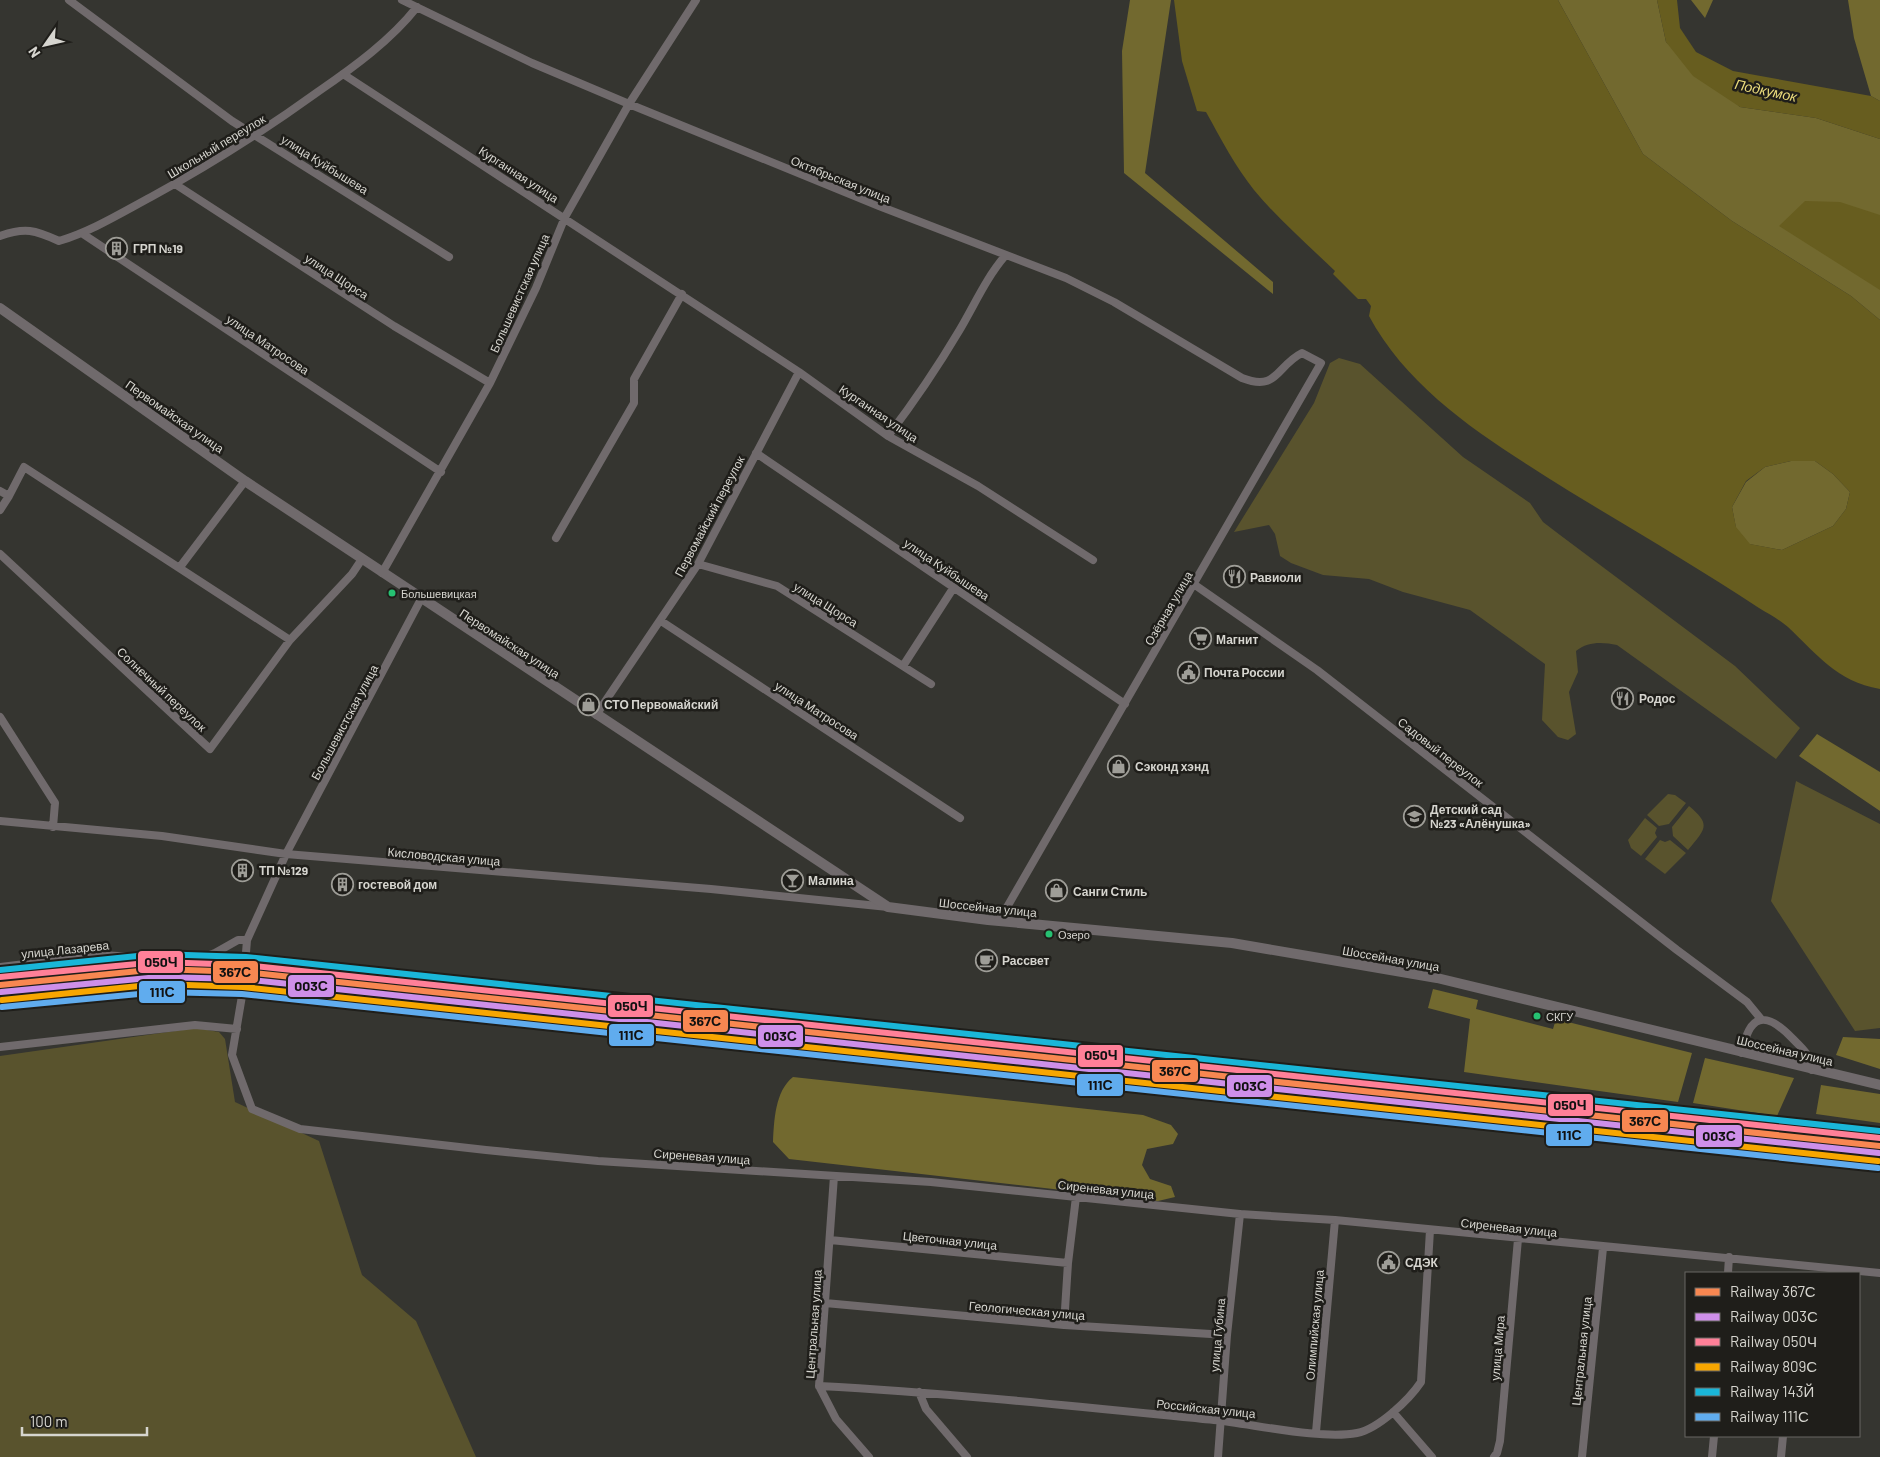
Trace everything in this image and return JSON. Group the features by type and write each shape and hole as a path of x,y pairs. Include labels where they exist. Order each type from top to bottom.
{"main road":[{"name":"Первомайская улица","path":"0,308 245,481 382,574 888,908"},
{"name":"Шоссейная улица","path":"888,908 999,921 1232,943 1437,978 1880,1085"}],"street":[{"name":"улица Куйбышева","path":"69,0 232,121 258,135 449,257"},
{"name":"Октябрьская улица","path":"402,0 532,63 629,104 1005,256 1066,278 1114,302 1242,378 1260,383 1268,381"},
{"name":"Большевистская улица","path":"382,574 490,383 536,288 565,217 629,104 696,0"},
{"name":"Школьный переулок","path":"0,236 16,230 36,231 59,241 83,234 175,184 258,135 344,74 404,24 417,7"},
{"name":"Курганная улица","path":"344,74 682,294 799,372 888,436 978,486 1093,560"},
{"name":"улица Щорса","path":"175,184 394,326 490,383"},
{"name":"улица Матросова","path":"83,234 441,472"},
{"path":"888,436 930,380 979,298 991,272 1005,256"},
{"path":"556,538 634,403 634,378 682,294"},
{"name":"Озёрная улица","path":"999,921 1322,363 1302,352 1268,381"},
{"name":"Первомайский переулок","path":"596,715 698,564 799,372"},
{"name":"улица Куйбышева","path":"756,453 1125,704"},
{"path":"0,510 24,467 290,640"},
{"path":"180,567 245,481"},
{"path":"0,491 9,496"},
{"name":"Солнечный переулок","path":"0,554 210,749 290,640 352,574 362,560"},
{"name":"улица Щорса","path":"698,564 777,586 931,684"},
{"name":"Садовый переулок","path":"1195,585 1318,670 1677,950 1747,1002 1762,1019 1768,1019 1788,1034 1807,1053 1812,1061 1812,1070"},
{"path":"903,666 954,588"},
{"name":"Большевистская улица","path":"237,1030 247,940 286,854 421,599"},
{"name":"улица Матросова","path":"661,621 960,818"},
{"path":"0,717 55,803 53,827"},
{"name":"Кисловодская улица","path":"0,822 162,836 286,854 711,889 888,908"},
{"name":"улица Лазарева","path":"0,967 99,955 195,960 215,953 238,940 247,940"},
{"path":"1742,1053 1749,1030 1762,1019"},
{"path":"0,1047 195,1025 237,1030"},
{"name":"Сиреневая улица","path":"237,1030 232,1055 252,1109 300,1129 598,1160 931,1182 1240,1214 1335,1220 1603,1248 1729,1257 1880,1272"},
{"name":"Центральная улица","path":"834,1176 819,1386 836,1419 869,1457"},
{"path":"1064,1324 1068,1263 1076,1197"},
{"name":"улица Губина","path":"1218,1457 1227,1335 1240,1214"},
{"name":"Олимпийская улица","path":"1316,1432 1335,1220"},
{"name":"Российская улица","path":"819,1386 919,1392 1221,1420 1316,1432 1360,1432 1393,1412 1413,1394 1421,1382 1430,1230"},
{"name":"улица Мира","path":"1494,1457 1497,1454 1500,1441 1518,1239"},
{"name":"Цветочная улица","path":"830,1240 1068,1263"},
{"name":"Центральная улица","path":"1584,1457 1603,1248"},
{"path":"1728,1272 1729,1257"},
{"path":"1800,1272 1801,1264"},
{"name":"Геологическая улица","path":"825,1303 1064,1324 1227,1335"},
{"path":"919,1392 926,1409 967,1457"},
{"path":"1393,1412 1432,1457"},
{"path":"1712,1457 1714,1437"},
{"path":"1781,1457 1783,1437"}],"shaded area":[{"path":"1130,0 1171,0 1145,173 1273,282 1273,294 1124,173 1122,51"},
{"path":"1558,0 1657,0 1666,42 1740,107 1816,118 1880,139 1880,320 1851,296 1732,221 1643,154"},
{"path":"1691,0 1713,0 1705,18"},
{"path":"1848,0 1880,0 1880,101 1871,96 1854,38"},
{"path":"1339,358 1360,364 1463,457 1530,503 1543,522 1735,666 1800,728 1776,759 1617,645 1606,643 1586,645 1576,651 1578,672 1569,692 1576,734 1568,740 1558,737 1542,720 1545,664 1470,610 1403,592 1369,579 1323,575 1291,563 1280,556 1275,534 1269,525 1234,532 1314,403 1330,363"},
{"path":"1791,461 1815,461 1833,474 1850,492 1846,509 1833,526 1782,550 1749,544 1736,528 1732,507 1746,482 1765,467"},
{"path":"1817,734 1880,772 1880,811 1799,756"},
{"path":"1796,781 1880,824 1880,1028 1855,1031 1771,901"},
{"path":"1668,794 1675,795 1686,803 1669,824 1659,826 1647,815"},
{"path":"1689,806 1701,818 1704,827 1699,837 1688,850 1673,836 1672,827"},
{"path":"1645,818 1657,828 1655,833 1657,837 1641,856 1631,848 1628,840"},
{"path":"1660,840 1665,842 1670,840 1686,853 1665,874 1645,859"},
{"path":"1433,989 1478,1000 1476,1009 1553,1029 1556,1019 1692,1053 1678,1102 1464,1072 1470,1019 1428,1008"},
{"path":"196,1028 219,1032 225,1039 235,1102 319,1141 362,1275 416,1321 476,1457 0,1457 0,1056"},
{"path":"1843,1037 1880,1039 1880,1069 1836,1055"},
{"path":"1705,1058 1794,1078 1777,1116 1693,1103"},
{"path":"793,1077 1143,1115 1171,1125 1178,1134 1173,1144 1147,1149 1142,1165 1150,1179 1171,1186 1175,1197 1158,1201 789,1159 773,1142 775,1116 779,1098 782,1090"},
{"path":"1821,1085 1880,1094 1880,1123 1816,1114"}],"water":[{"path":"1174,0 1558,0 1643,154 1732,221 1851,296 1880,320 1880,689 1851,680 1839,673 1782,622 1513,455 1457,416 1432,394 1387,345 1369,316 1371,306 1366,299 1358,299 1333,274 1335,271 1293,232 1247,181 1228,152 1206,112 1197,111 1182,61","holes":["1791,461 1815,461 1833,474 1850,492 1846,509 1833,526 1782,550 1750,544 1736,527 1732,507 1746,481 1765,467"]},
{"name":"Подкумок","path":"1657,0 1677,0 1680,28 1696,52 1733,71 1871,96 1880,101 1880,139 1816,118 1740,107 1693,76 1666,42"},
{"path":"1805,201 1840,202 1880,215 1880,290 1779,226"}],"rail line":[{"name":"143Й","path":"0,970 157,954 246,957 1880,1131"},
{"name":"050Ч","path":"0,977 158,962 245,965 1880,1138"},
{"name":"367С","path":"0,985 159,969 244,972 1880,1146"},
{"name":"003С","path":"1,992 159,977 243,979 1879,1153"},
{"name":"809С","path":"2,1000 159,984 243,987 1878,1161"},
{"name":"111С","path":"2,1007 160,992 242,994 1878,1168"}],"place":[{"name":"ГРП №19","path":"117,248"},
{"name":"Равиоли","path":"1234,577"},
{"name":"Большевицкая","path":"392,593"},
{"name":"Магнит","path":"1200,639"},
{"name":"Почта России","path":"1188,672"},
{"name":"Родос","path":"1623,698"},
{"name":"СТО Первомайский","path":"588,704"},
{"name":"Сэконд хэнд","path":"1119,766"},
{"name":"Детский сад №23 «Алёнушка»","path":"1414,816"},
{"name":"ТП №129","path":"243,870"},
{"name":"Малина","path":"792,880"},
{"name":"гостевой дом","path":"342,884"},
{"name":"Санги Стиль","path":"1057,891"},
{"name":"Озеро","path":"1049,934"},
{"name":"Рассвет","path":"986,960"},
{"name":"СКГУ","path":"1537,1016"},
{"name":"СДЭК","path":"1389,1262"}]}
